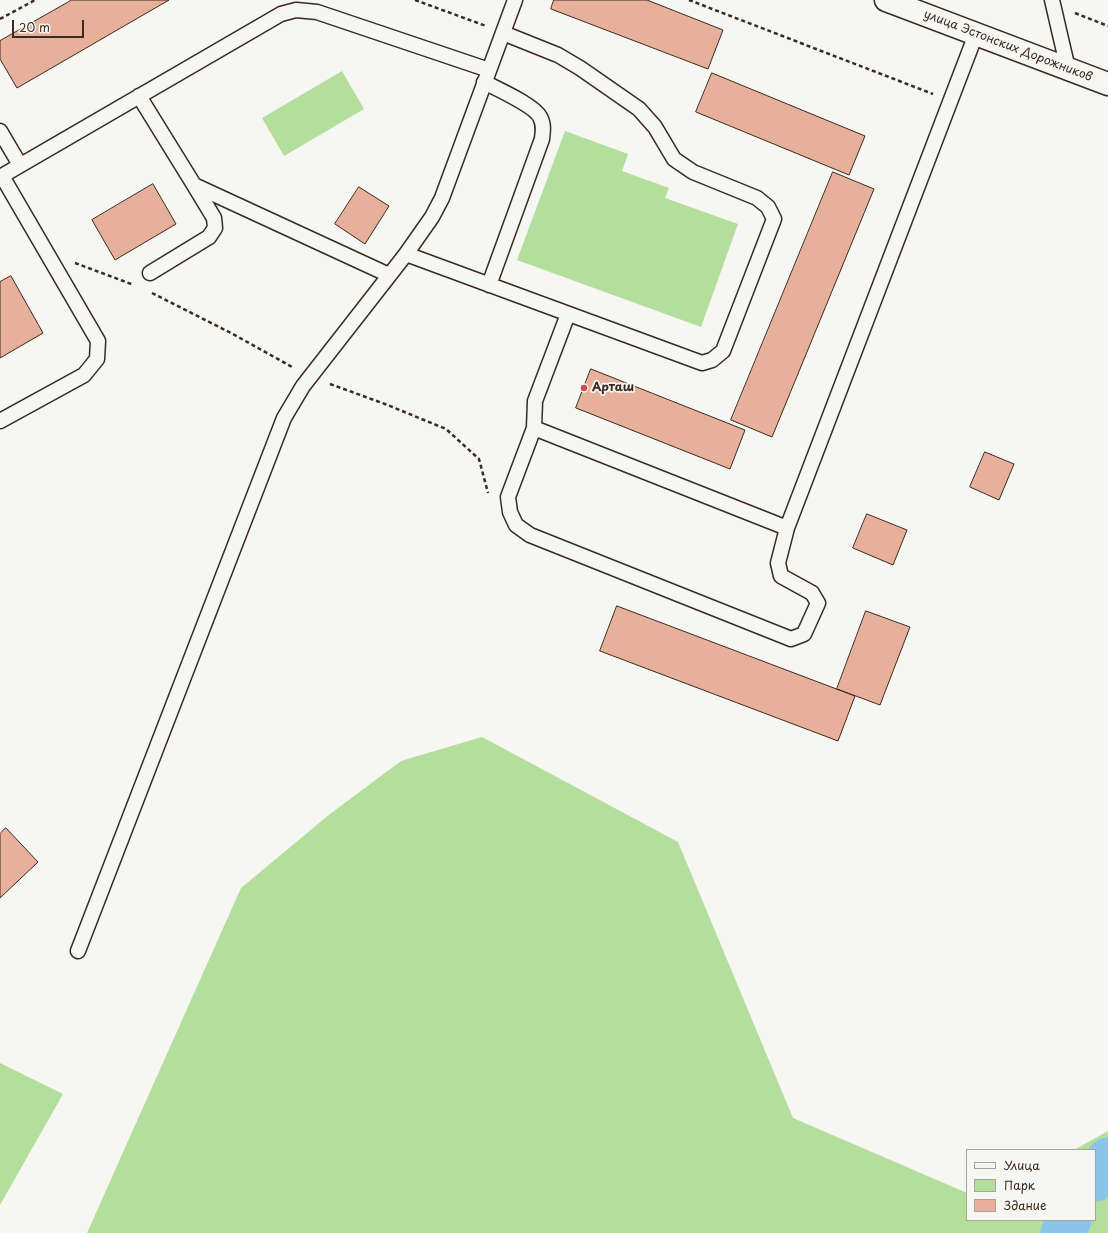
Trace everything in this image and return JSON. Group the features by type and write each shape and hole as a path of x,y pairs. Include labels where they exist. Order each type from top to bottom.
{"main road":[{"name":"улица Эстонских Дорожников","path":"886,0 1108,84"}],"lane":[{"path":"78,951 284,418 303,386 406,254 432,217 442,198 514,0"},
{"path":"1052,0 1068,69"},
{"path":"0,421 84,375 97,359 98,341 1,176 281,14 296,10 317,12 486,76 540,116 543,128 542,139 489,285"},
{"path":"406,254 702,363 712,360 723,351 774,219 768,207 757,198 693,172 674,159 655,127 639,109 580,68 558,55 503,33"},
{"path":"568,314 535,401 534,428 508,497 510,512 516,526 530,535 791,639 804,634 818,602 812,593 781,576 778,563 787,528 976,34"},
{"path":"139,96 214,218 215,228 209,237 150,273"},
{"path":"0,132 20,165"},
{"path":"194,185 389,275"},
{"path":"534,428 787,528"}],"path":[{"path":"0,19 35,0"},
{"path":"415,0 503,33"},
{"path":"689,0 937,95"}],"green space":[{"path":"342,71 364,109 284,156 262,118"},
{"path":"565,131 628,154 622,171 669,188 665,198 738,224 701,327 517,260"},
{"path":"482,737 678,842 793,1118 966,1193 966,1221 1096,1221 1096,1149 1076,1149 1108,1131 1108,1233 87,1233 241,888 330,814 401,761"},
{"path":"0,1063 63,1094 0,1205"}],"building":[{"path":"72,0 169,0 17,88 0,59 0,41"},
{"path":"554,0 647,0 723,30 708,69 551,9"},
{"path":"712,73 865,136 849,175 696,112"},
{"path":"833,172 874,189 772,437 731,420"},
{"path":"153,184 176,224 115,260 92,220"},
{"path":"359,187 389,206 365,244 335,224"},
{"path":"11,276 43,333 0,358 0,282"},
{"path":"591,369 745,430 730,469 576,408"},
{"path":"985,452 1014,464 999,500 970,487"},
{"path":"867,514 907,530 893,565 853,548"},
{"path":"617,606 855,696 838,741 600,651"},
{"path":"866,611 910,627 880,705 837,689"},
{"path":"6,828 38,862 0,898 0,834"}],"waterway":[{"path":"1096,1178 1108,1159"},
{"path":"1062,1233 1069,1221"}],"place":[{"name":"Арташ","path":"584,388"}]}
